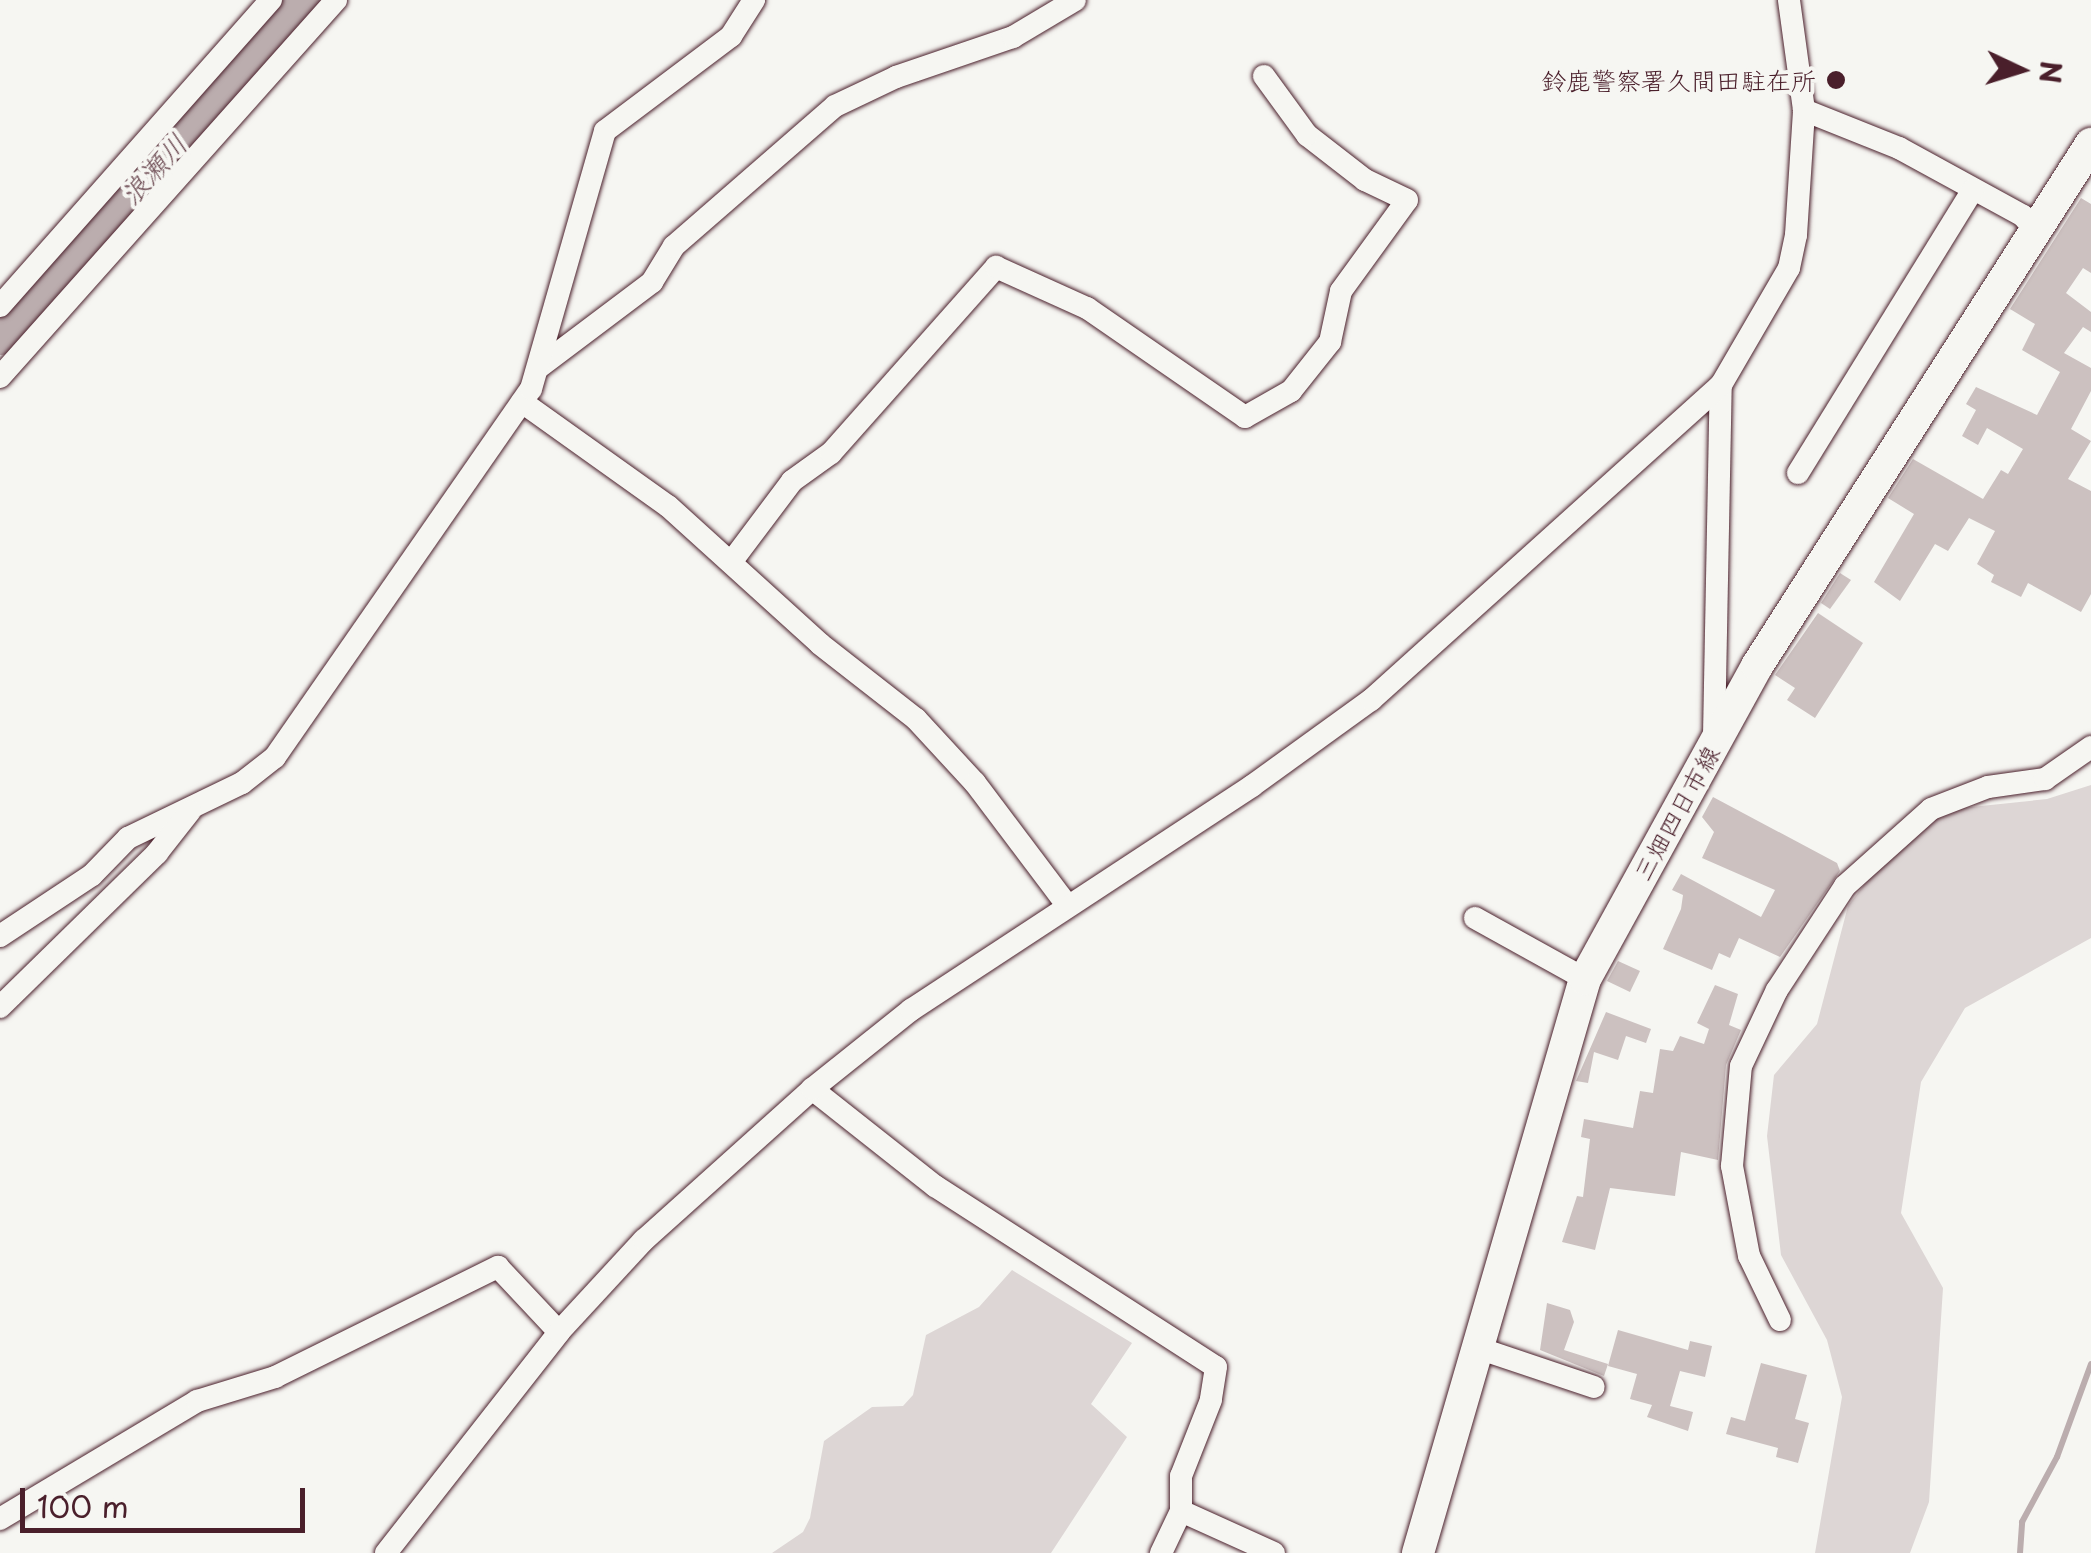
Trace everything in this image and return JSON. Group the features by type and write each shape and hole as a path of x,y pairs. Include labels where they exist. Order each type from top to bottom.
{"main road":[{"name":"三畑四日市線","path":"1418,1553 1543,1135 1570,1015 1585,979 1714,742 2091,144"}],"street":[{"path":"0,306 271,0"},
{"path":"0,377 336,0"},
{"path":"0,936 92,874 128,838 259,773 275,757 522,402 538,368 596,146 605,131 731,36 754,0"},
{"path":"538,368 652,282 674,246 835,106 881,83 1013,36 1075,0"},
{"path":"386,1553 559,1332 644,1240 812,1088 911,1010 1252,786 1370,700 1721,385 1789,268 1804,110 1789,0"},
{"path":"732,561 792,481 831,454 996,267 1087,308 1245,417 1292,391 1330,342 1341,291 1407,200 1340,163 1307,136 1264,76"},
{"path":"1804,110 1899,148 2023,216 2035,230"},
{"path":"1798,473 1972,190"},
{"path":"1714,742 1721,385"},
{"path":"522,402 668,506 945,750 1067,904"},
{"path":"1780,1320 1749,1256 1732,1166 1741,1066 1778,990 1845,886 1931,810 1988,787 2045,780 2091,747"},
{"path":"0,1007 157,853 192,808"},
{"path":"1475,918 1585,979"},
{"path":"812,1088 993,1226 1216,1367 1211,1400 1182,1476 1181,1511 1161,1553"},
{"path":"0,1519 196,1401 275,1377 498,1267 559,1332"},
{"path":"1478,1348 1594,1388"},
{"path":"1181,1511 1274,1553"}],"shaded area":[{"path":"2091,785 2091,938 1965,1008 1921,1082 1901,1213 1943,1288 1929,1502 1910,1553 1815,1553 1842,1397 1827,1340 1781,1255 1767,1136 1774,1075 1817,1024 1848,906 1905,831 1962,808 2047,799"},
{"path":"1012,1270 1132,1343 1091,1404 1127,1437 1051,1553 772,1553 803,1532 810,1518 824,1441 872,1407 903,1406 913,1395 926,1335 979,1307"}],"building":[{"path":"2081,198 2091,204 2091,273 2083,268 2066,293 2091,312 2091,332 2083,327 2064,353 2091,368 2091,391 2071,429 2091,441 2068,479 2091,491 2091,594 2081,612 2028,583 2021,597 1991,582 1994,575 1977,564 1995,531 1969,518 1948,551 1935,544 1900,601 1874,582 1914,514 1888,498 1913,459 1983,499 2001,470 2008,474 2023,449 1987,428 1978,445 1962,436 1976,410 1966,404 1976,387 2037,415 2060,372 2022,350 2035,324 2010,309"},
{"path":"1840,573 1851,580 1830,609 1821,603"},
{"path":"1818,613 1863,643 1815,718 1787,700 1795,688 1775,675"},
{"path":"1713,797 1837,863 1840,871 1780,957 1739,938 1730,958 1719,953 1712,970 1663,949 1681,909 1683,895 1672,890 1681,874 1761,917 1775,890 1702,858 1714,832 1702,817"},
{"path":"1618,961 1640,971 1630,992 1607,981"},
{"path":"1715,985 1738,994 1729,1025 1741,1030 1726,1065 1718,1160 1681,1152 1675,1196 1610,1188 1595,1250 1562,1242 1577,1196 1583,1197 1590,1139 1581,1137 1584,1119 1633,1128 1640,1091 1653,1093 1660,1049 1673,1051 1680,1036 1704,1044 1709,1029 1697,1023"},
{"path":"1606,1012 1651,1029 1646,1043 1626,1036 1618,1060 1594,1052 1588,1083 1576,1081"},
{"path":"1547,1303 1570,1310 1574,1322 1564,1350 1608,1364 1604,1376 1540,1350"},
{"path":"1618,1330 1688,1350 1690,1341 1712,1346 1705,1377 1680,1371 1670,1406 1693,1412 1688,1431 1647,1417 1652,1405 1630,1399 1637,1374 1608,1366"},
{"path":"1761,1363 1807,1375 1795,1419 1809,1423 1798,1463 1776,1457 1778,1448 1726,1434 1731,1417 1745,1421"}],"waterway":[{"name":"浪瀬川","path":"0,337 306,0"},
{"path":"2020,1553 2022,1522 2057,1457 2091,1364"}],"place":[{"name":"鈴鹿警察署久間田駐在所","path":"1836,80"}]}
